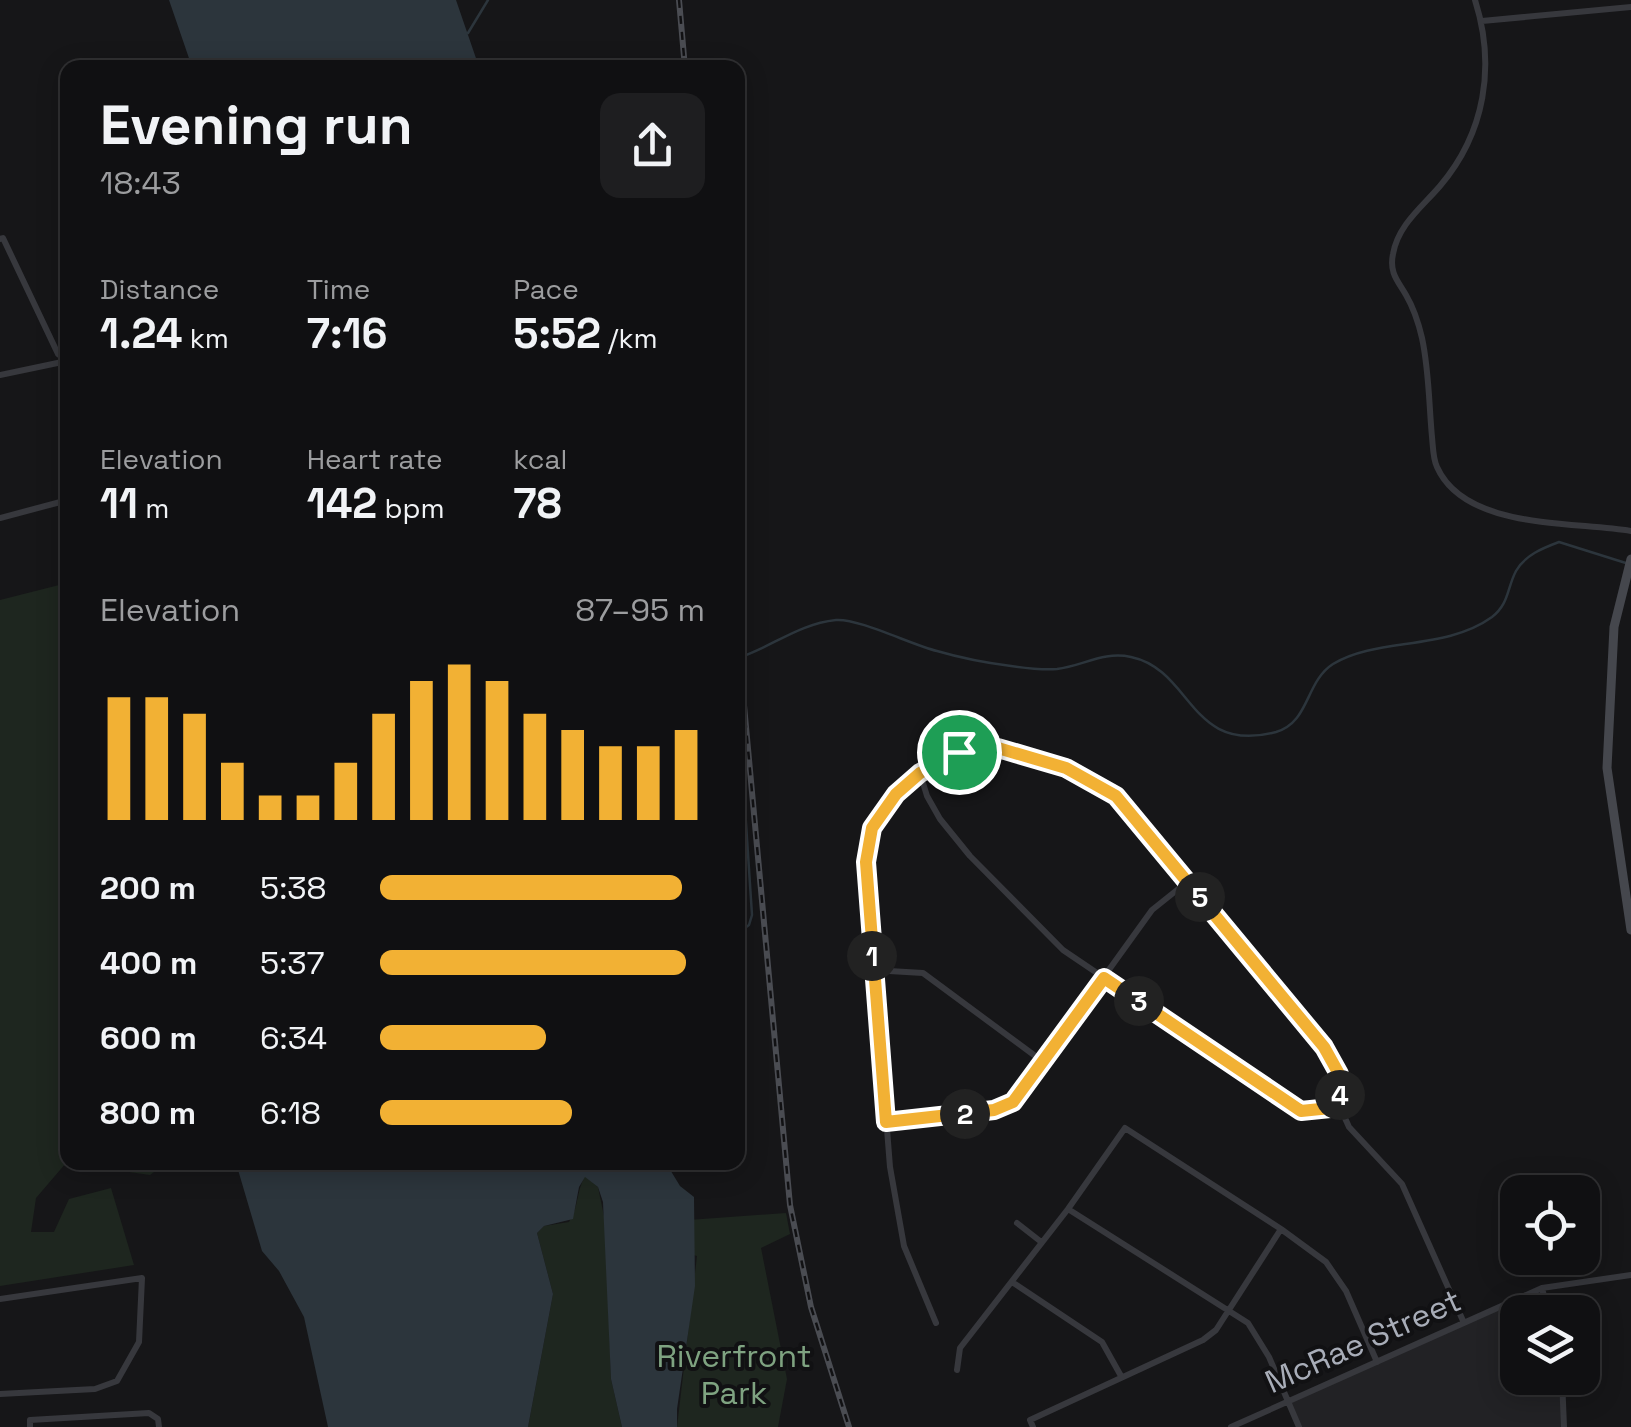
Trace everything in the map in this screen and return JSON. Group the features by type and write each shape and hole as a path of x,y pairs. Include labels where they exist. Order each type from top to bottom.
{"street":[{"path":"1475,0 1482,21 1486,77 1476,130 1442,183 1407,220 1392,254 1394,279 1407,296 1422,338 1436,466 1452,489 1484,512 1631,531"},
{"path":"1482,21 1631,7"},
{"path":"2,238 60,355"},
{"path":"0,374 60,363"},
{"path":"0,518 60,502"},
{"path":"1631,560 1614,626 1607,768 1631,930"},
{"path":"936,1323 904,1246 890,1168 866,862 872,828 896,794 920,773 959,752 998,748 1066,768 1116,796 1324,1047 1339,1074 1340,1107 1349,1127 1402,1184 1464,1323"},
{"path":"920,773 940,819 970,856 1063,950 1301,1111 1340,1107"},
{"path":"886,1122 1013,1102 1152,910 1187,882"},
{"path":"872,970 923,973 1042,1061"},
{"path":"957,1370 960,1348 1125,1128 1312,1250 1336,1275 1377,1362"},
{"path":"1068,1208 1248,1323 1259,1337 1299,1427"},
{"path":"1017,1223 1040,1241"},
{"path":"1031,1423 1121,1376 1203,1340 1216,1330 1281,1229"},
{"name":"McRae Street","path":"1230,1427 1542,1288 1631,1275"},
{"path":"0,1299 142,1278 139,1342 116,1381 94,1389 0,1394"},
{"path":"1012,1282 1102,1342 1121,1376"},
{"path":"1542,1288 1544,1295"},
{"path":"1563,1395 1564,1427"},
{"path":"30,1423 149,1413 158,1419 159,1427"}],"shaded area":[{"path":"169,0 456,0 477,60 190,60"},
{"path":"238,1170 670,1170 680,1186 694,1197 695,1286 677,1427 622,1427 611,1379 603,1202 598,1187 585,1177 579,1187 573,1219 544,1226 537,1233 553,1294 528,1427 328,1427 304,1317 279,1271 262,1251"},
{"path":"1500,1307 1500,1395 1563,1395 1564,1427 1299,1427 1288,1402"}],"green space":[{"path":"60,585 60,1170 36,1198 31,1232 54,1232 69,1199 111,1188 134,1265 0,1286 0,600"},
{"path":"115,1170 157,1170 150,1175"},
{"name":"Riverfront Park","path":"585,1176 598,1187 606,1226 786,1213 790,1234 761,1248 787,1379 778,1427 677,1427 697,1256 606,1234 611,1379 622,1427 528,1427 553,1294 537,1233 544,1226 569,1222"}],"waterway":[{"path":"468,33 488,0"},
{"path":"745,655 809,626 836,620 858,623 946,654 1016,667 1057,669 1102,657 1131,657 1168,677 1208,722 1225,732 1247,736 1287,727 1333,664 1370,650 1454,635 1492,617 1505,601 1520,565 1547,547 1559,542 1629,564"},
{"path":"745,808 752,915 745,928"}],"railway":[{"path":"679,0 684,60"},
{"path":"745,716 790,1205 811,1307 849,1427"}],"route":[{"path":"998,748 1066,768 1116,796 1324,1047 1339,1074 1340,1107 1301,1111 1104,978 1013,1102 994,1110 886,1122 866,862 872,828 896,794 920,773 959,752 998,748"}]}
